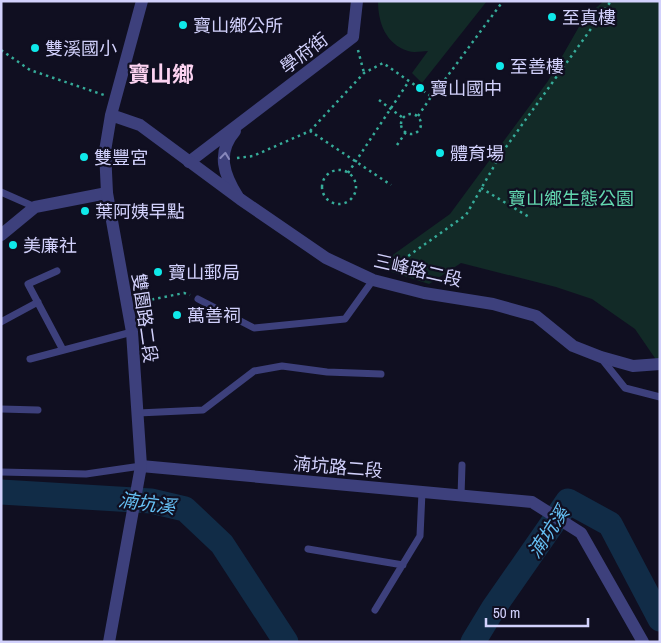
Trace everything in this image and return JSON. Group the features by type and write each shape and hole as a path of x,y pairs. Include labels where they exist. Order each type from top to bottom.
{"street":[{"name":"雙園路二段","path":"109,642 141,466 132,332 107,193 105,151 111,115 142,1"},
{"name":"學府街","path":"189,162 353,37 357,1"},
{"name":"三峰路二段","path":"111,115 140,125 240,199 326,258 373,280 424,293 493,304 536,316 573,346 601,358 633,366 660,364"},
{"name":"學府街","path":"240,199 228,181 223,159 229,139 248,118"},
{"path":"1,234 35,208 107,193"},
{"name":"湳坑路二段","path":"141,466 532,502 581,533 643,642"}],"lane":[{"path":"1,192 35,208"},
{"path":"57,271 28,284 63,350"},
{"path":"198,299 254,328 345,319 373,280"},
{"path":"1,322 38,302"},
{"path":"30,359 132,332"},
{"path":"601,358 625,388 660,397"},
{"path":"138,413 203,410 254,371 263,369 282,366 327,372 381,374"},
{"path":"1,409 38,410"},
{"path":"461,496 462,465"},
{"path":"1,472 86,474 141,466"},
{"path":"375,610 420,536 422,492"},
{"path":"308,549 403,565"}],"path":[{"path":"418,116 504,1"},
{"path":"373,280 466,215 501,154 610,1"},
{"path":"353,37 364,73"},
{"path":"1,50 30,70 116,99"},
{"path":"235,158 253,156 310,130 364,73 384,63 432,97"},
{"path":"348,173 409,81"},
{"path":"379,100 403,118"},
{"path":"408,114 418,116 421,124 418,130 413,133 406,132 401,124 403,118 408,114"},
{"path":"310,130 391,185"},
{"path":"397,145 406,132"},
{"path":"333,172 348,173 355,187 352,198 343,204 332,203 324,195 322,184 324,179 333,172"},
{"path":"482,188 529,217"},
{"path":"127,304 184,293 198,299"}],"green space":[{"path":"378,1 487,1 422,83 412,73 428,51 410,52 400,48 389,38 382,25"},
{"name":"寶山鄉生態公園","path":"604,1 660,1 659,364 635,329 592,299 556,287 461,263 429,284 376,267 450,214 548,81 584,18"}],"waterway":[{"name":"湳坑溪","path":"1,492 151,501 185,509 222,544 286,642"},
{"name":"湳坑溪","path":"473,642 493,609 568,501 610,524 660,619"}],"place":[{"name":"至真樓","path":"552,17"},
{"name":"寶山鄉公所","path":"183,25"},
{"name":"雙溪國小","path":"35,48"},
{"name":"至善樓","path":"500,66"},
{"name":"寶山國中","path":"420,88"},
{"name":"體育場","path":"440,153"},
{"name":"雙豐宮","path":"84,157"},
{"name":"葉阿姨早點","path":"85,211"},
{"name":"美廉社","path":"13,245"},
{"name":"寶山郵局","path":"158,272"},
{"name":"萬善祠","path":"177,315"}],"district":[{"name":"寶山鄉","path":"161,74"}]}
